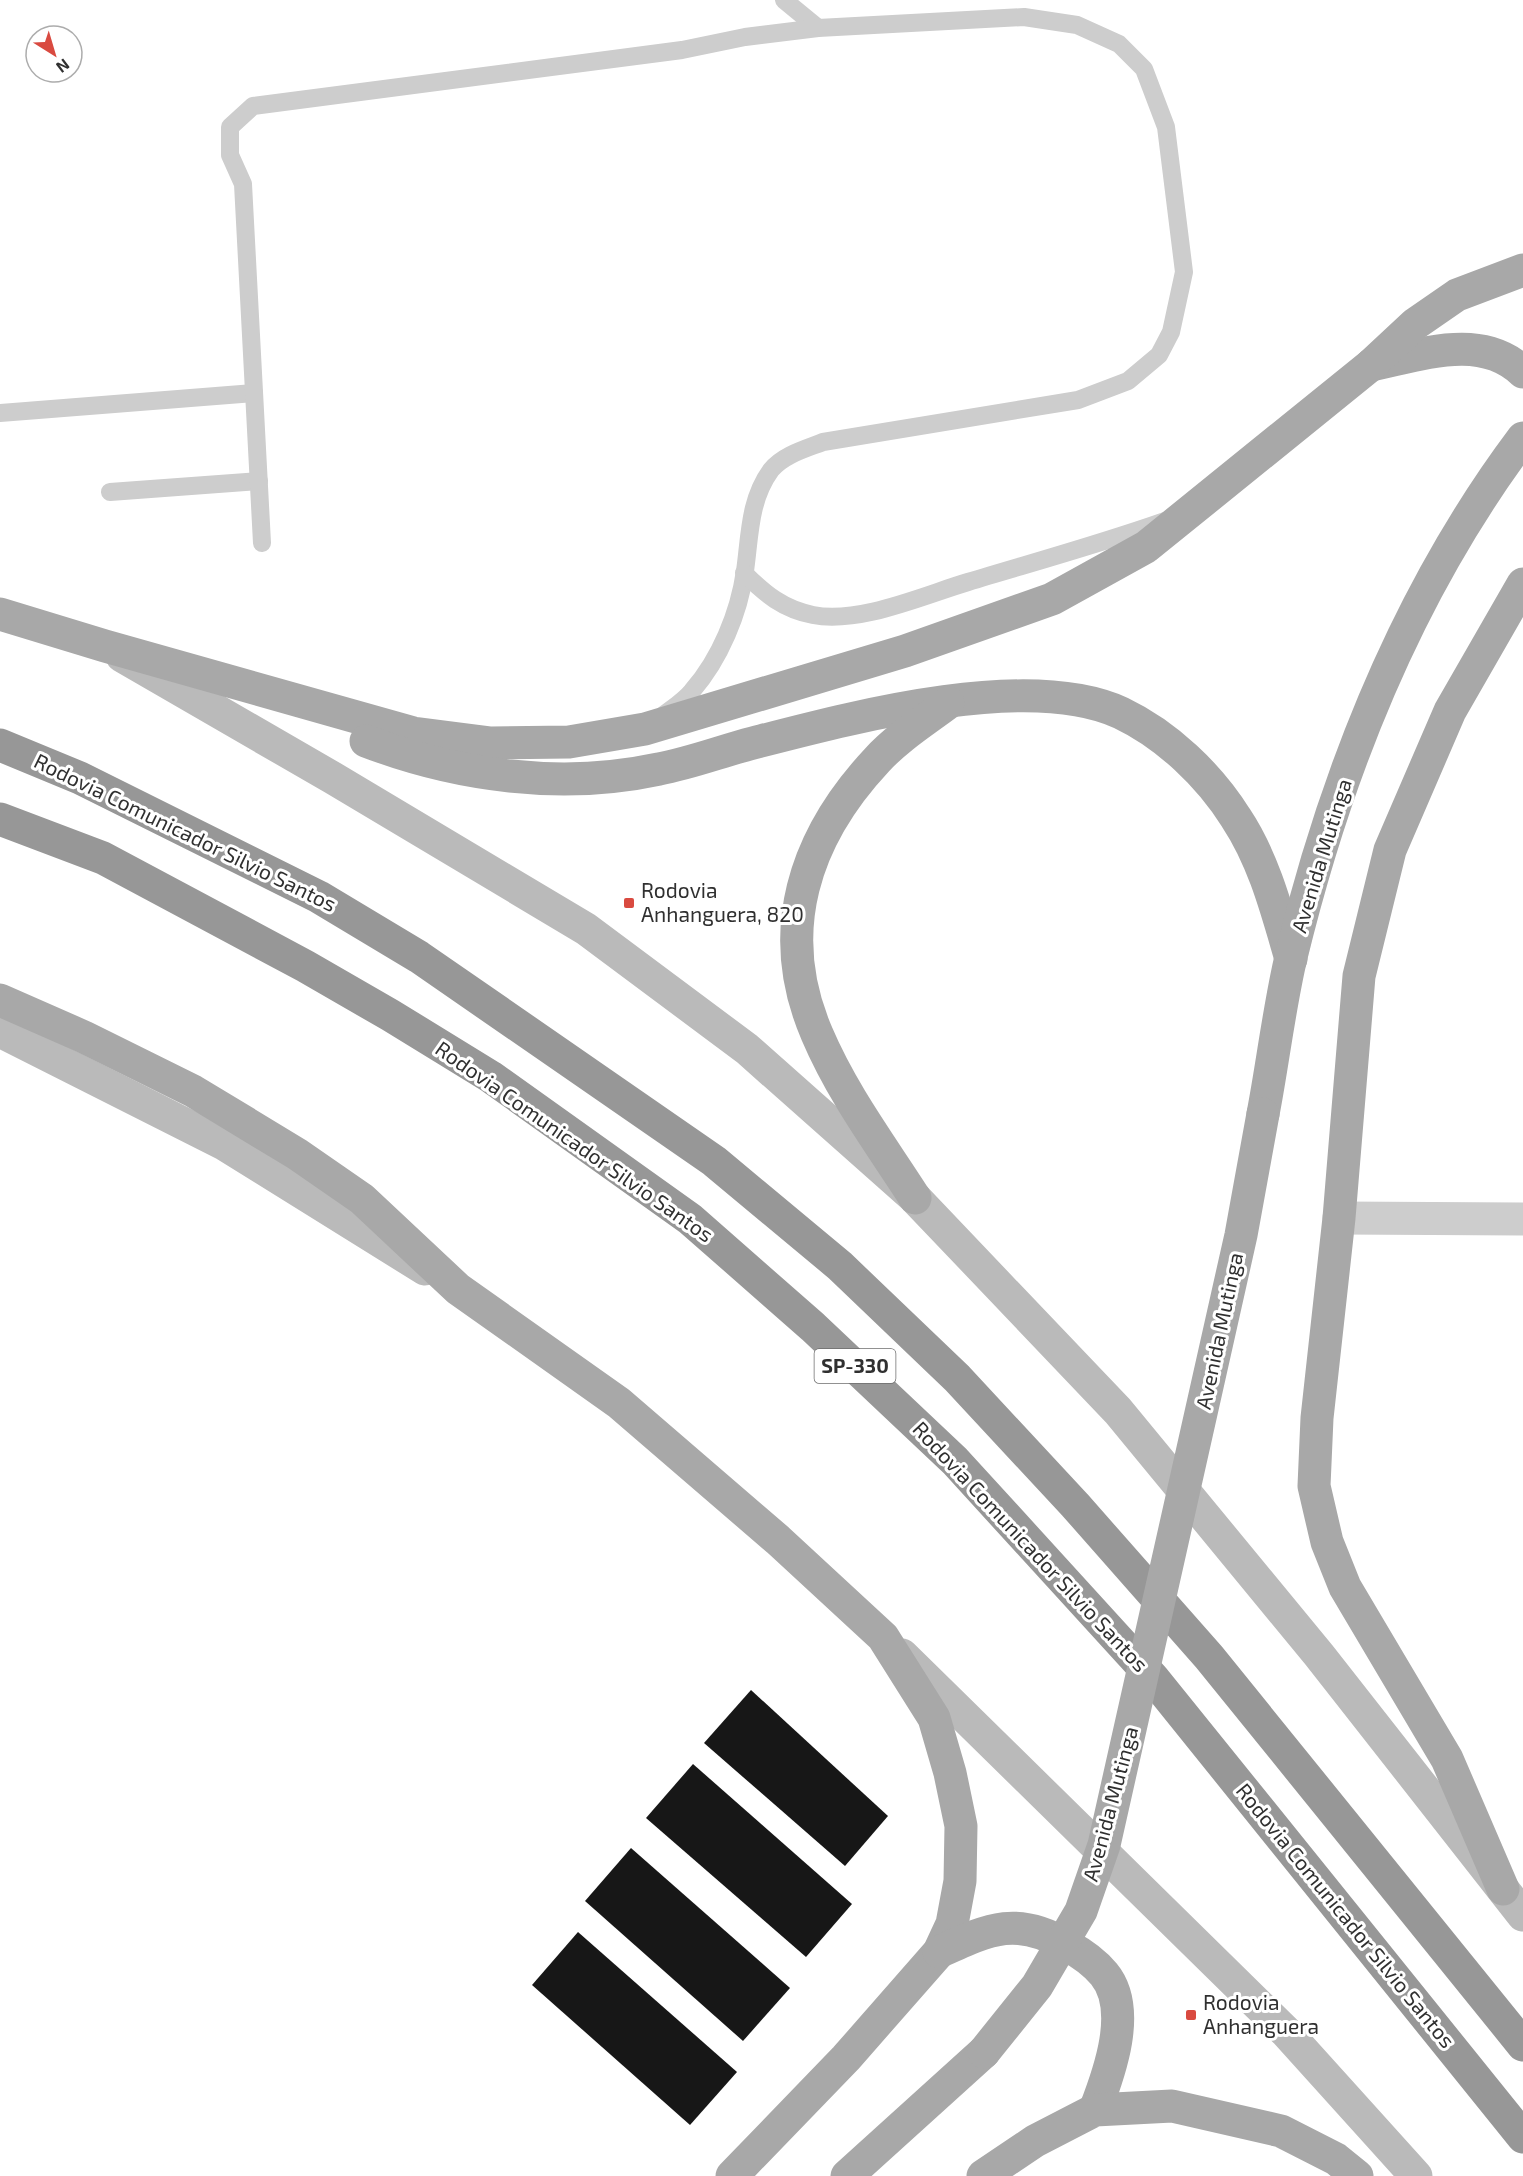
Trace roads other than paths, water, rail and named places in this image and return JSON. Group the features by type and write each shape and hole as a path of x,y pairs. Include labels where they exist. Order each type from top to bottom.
{"highway":[{"name":"Rodovia Comunicador Silvio Santos","path":"0,745 80,778 319,897 419,957 714,1161 840,1266 965,1386 1075,1504 1209,1657 1523,2045"},
{"name":"Rodovia Comunicador Silvio Santos","path":"0,819 103,858 305,966 390,1015 491,1077 690,1219 813,1327 955,1461 1153,1678 1523,2137"}],"main road":[{"path":"0,614 413,733 491,743 569,742 645,729 905,651 1052,599 1146,547 1371,365 1415,324 1457,295 1523,270"},
{"path":"1371,365 1462,347 1490,352 1515,365 1523,372"},
{"name":"Avenida Mutinga","path":"847,2176 984,2052 1042,1977 1080,1911 1104,1845 1238,1247 1291,959 1312,880 1369,710 1420,602 1457,536 1523,438"},
{"path":"1503,1888 1447,1759 1345,1587 1327,1542 1314,1486 1317,1418 1339,1218 1359,976 1390,850 1450,711 1523,584"},
{"path":"105,646 333,777 586,929 747,1049 915,1198 1118,1411 1319,1655 1523,1915"},
{"path":"245,685 313,720 381,747 443,766 510,777 592,777 658,770 755,743 894,710 1001,695 1061,697 1119,712 1158,734 1207,780 1237,818 1275,903 1291,959"},
{"path":"915,1198 858,1110 816,1033 801,985 796,950 800,897 814,849 840,805 878,759 949,702"},
{"path":"0,1000 84,1037 193,1091 297,1154 362,1198 459,1289"},
{"path":"0,1031 224,1144 459,1289 619,1403 778,1540 883,1637 1286,2032 1416,2176"},
{"path":"732,2176 846,2058 939,1952 952,1924 960,1881 960,1826 950,1773 934,1718 883,1637"},
{"path":"939,1952 982,1932 1013,1926 1052,1936 1086,1956 1106,1975 1115,2001 1116,2044 1110,2072 1095,2110"},
{"path":"983,2176 1035,2141 1095,2110 1172,2106 1281,2131 1336,2159 1357,2176"}],"street":[{"path":"1339,1218 1523,1219"}],"lane":[{"path":"784,0 818,28"},
{"path":"262,543 243,184 230,155 230,128 253,106 682,50 745,37 818,28 1024,17 1077,25 1119,44 1144,69 1166,127 1184,272 1171,332 1159,355 1128,381 1078,400 823,442 790,454 772,469 750,517 744,573 733,617 715,660 691,692 645,729"},
{"path":"0,413 254,393"},
{"path":"110,492 259,482"},
{"path":"744,573 769,598 788,608 815,615 855,614 894,606 1098,544 1192,511"}],"place":[{"name":"Rodovia Anhanguera, 820","path":"629,903"},
{"name":"Rodovia Anhanguera","path":"1191,2015"}]}
